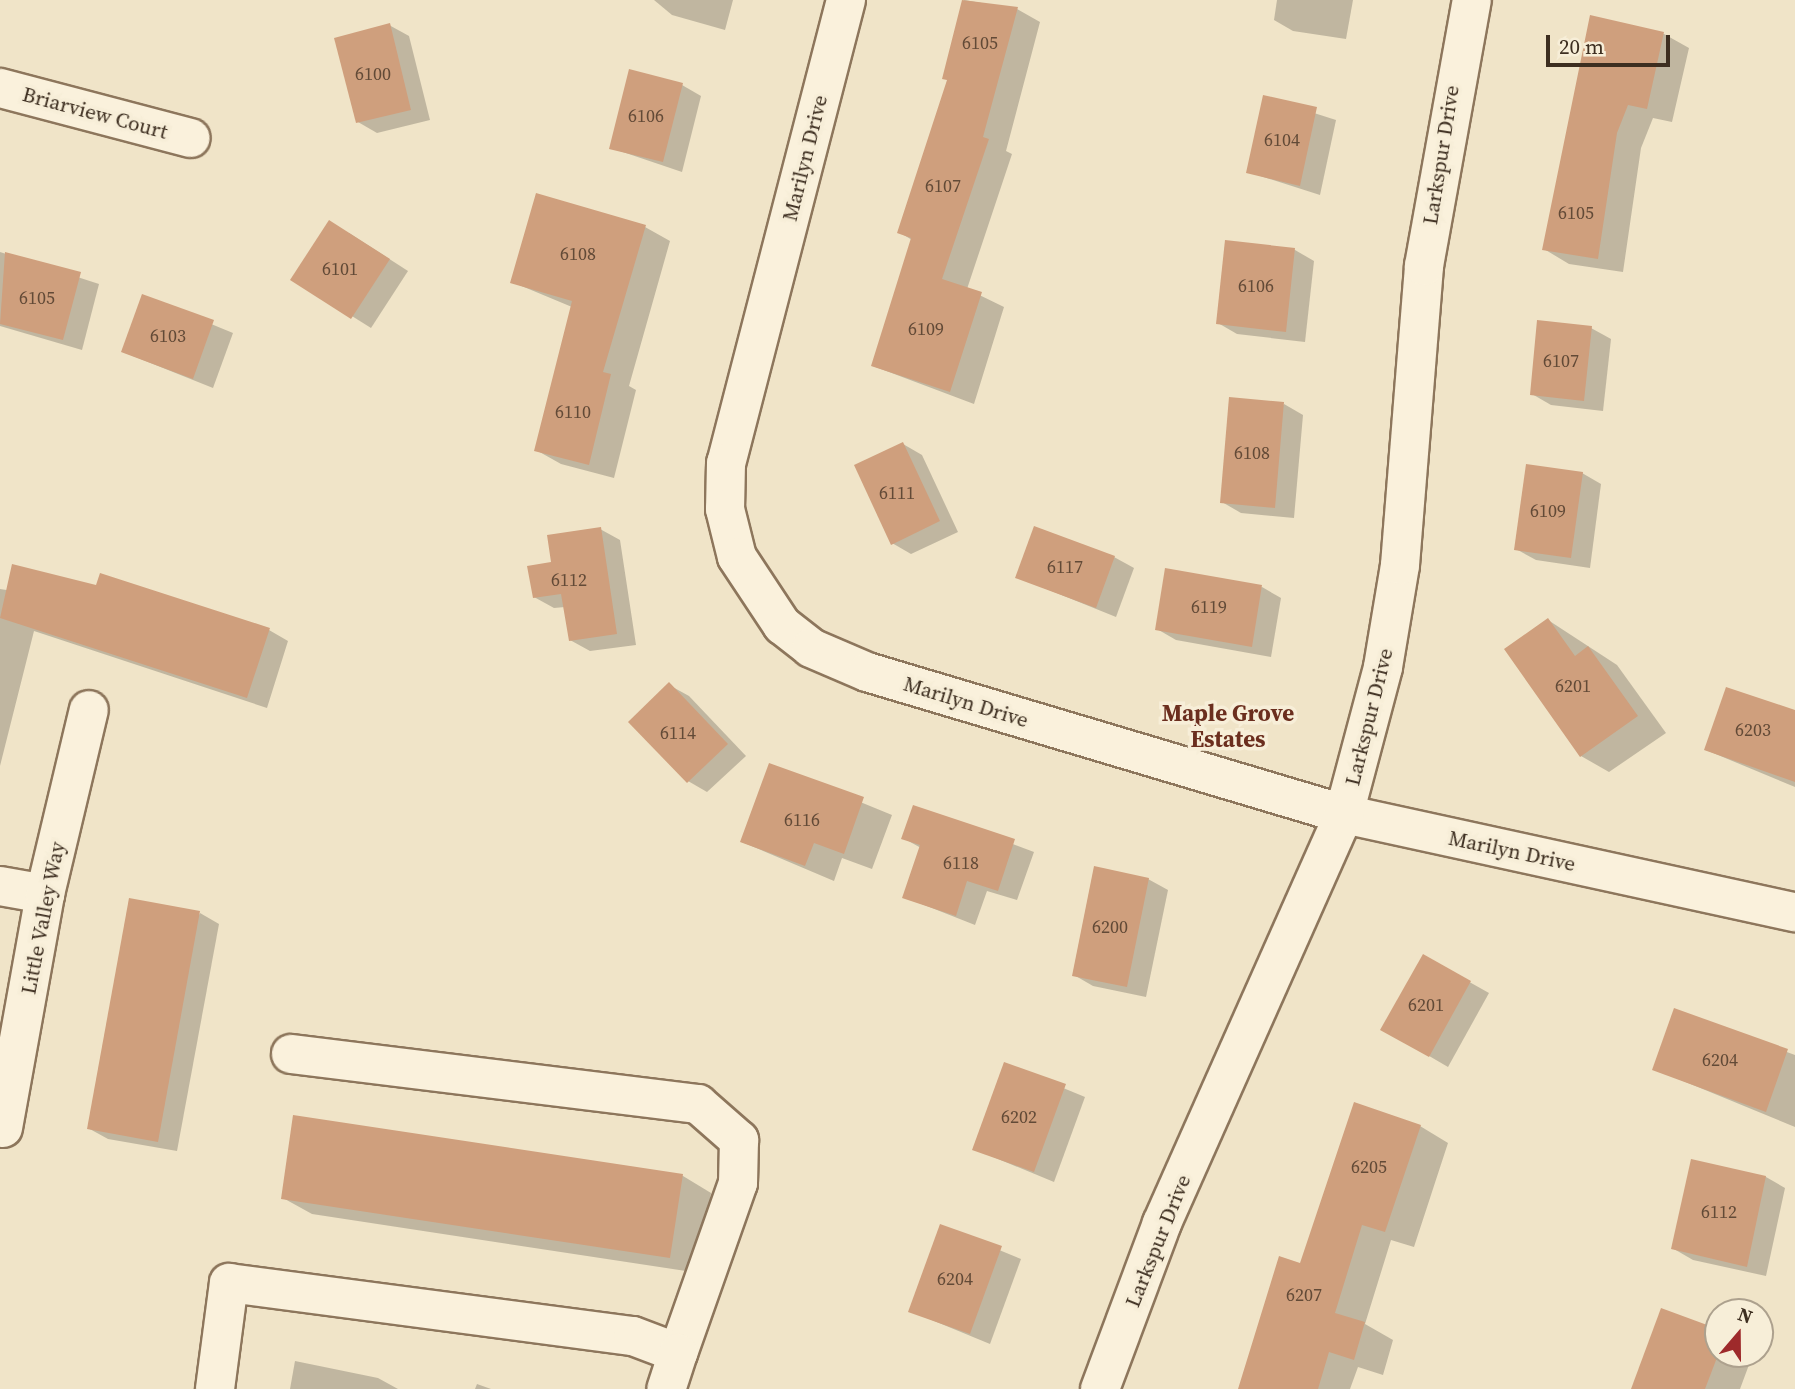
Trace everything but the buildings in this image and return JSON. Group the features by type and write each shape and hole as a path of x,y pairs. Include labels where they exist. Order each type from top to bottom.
{"street":[{"name":"Marilyn Drive","path":"846,0 726,463 725,509 737,557 754,592 811,648 867,671 1344,814 1795,912"},
{"name":"Larkspur Drive","path":"1100,1389 1162,1223 1344,814 1383,667 1401,565 1424,266 1472,0"},
{"name":"Briarview Court","path":"0,88 191,138"},
{"name":"Little Valley Way","path":"3,1128 45,894 89,710"},
{"path":"0,886 45,894"},
{"path":"291,1054 698,1104 739,1140 738,1183 666,1389"},
{"path":"215,1389 229,1283 633,1336 678,1353"}],"district":[{"name":"Maple Grove Estates","path":"1228,726"}]}
